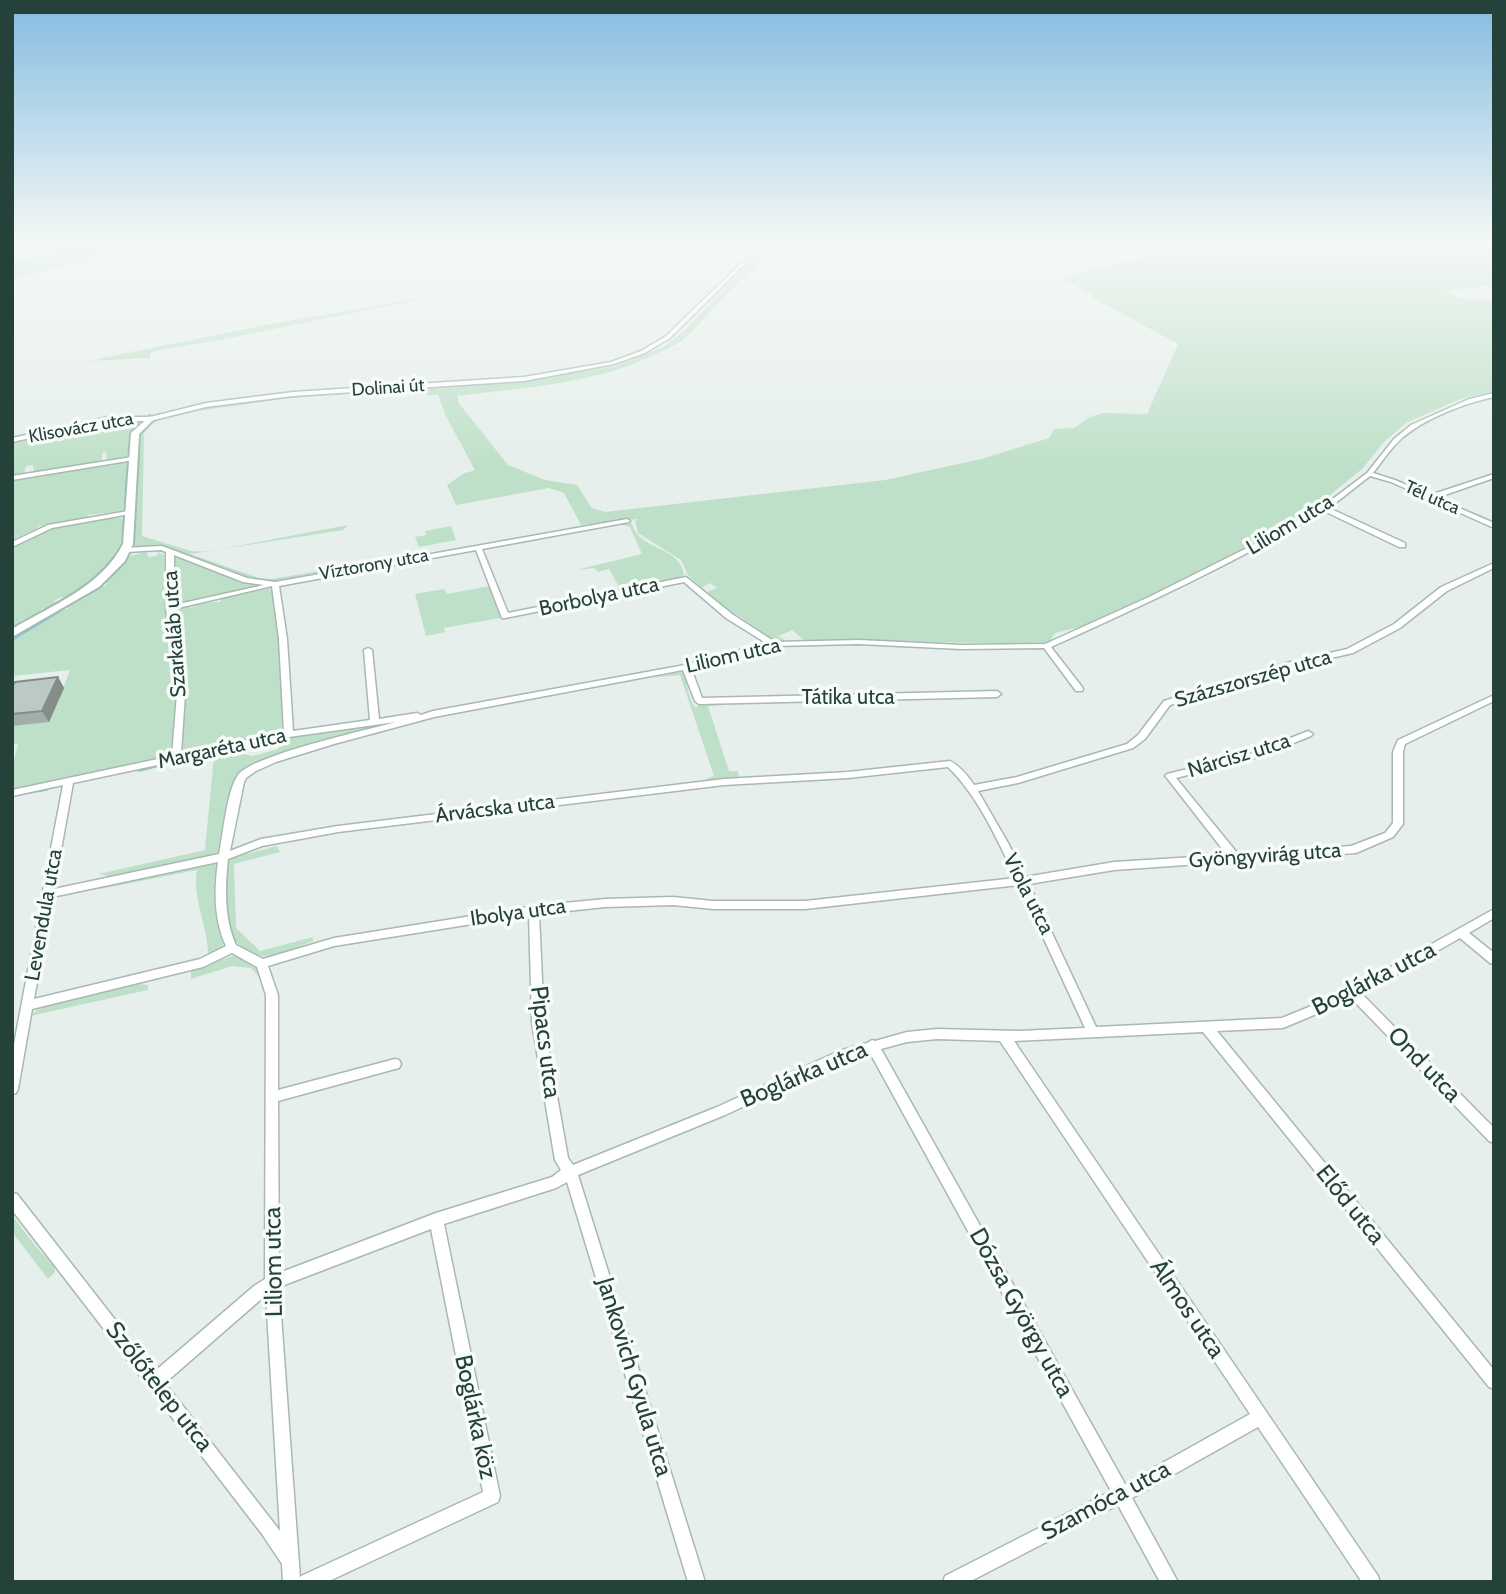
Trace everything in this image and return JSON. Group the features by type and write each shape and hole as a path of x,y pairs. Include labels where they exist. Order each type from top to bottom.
{"street":[{"name":"Dolinai út","path":"149,419 206,405 293,394 551,376 626,358 668,337 687,318"},
{"name":"Liliom utca","path":"232,948 223,920 223,857 240,780 247,771 294,753 402,725 433,714 686,667 773,644 859,642 961,647 1046,646 1204,574 1324,508 1369,474 1396,440 1413,426 1471,400 1494,395"},
{"name":"Klisovácz utca","path":"12,440 108,419 149,419"},
{"path":"12,635 96,582 126,550 135,433 149,419"},
{"path":"12,478 132,459"},
{"name":"Tél utca","path":"1369,474 1431,497 1494,526"},
{"path":"1431,497 1494,476"},
{"path":"1324,508 1402,545"},
{"path":"12,544 50,526 128,513"},
{"name":"Víztorony utca","path":"126,550 162,548 246,580 275,584 627,521"},
{"name":"Borbolya utca","path":"478,547 506,616 686,579 729,616 773,644"},
{"name":"Szarkaláb utca","path":"170,552 170,608 181,694 176,758"},
{"name":"Százszorszép utca","path":"972,789 1018,780 1130,746 1143,735 1154,722 1158,711 1167,703 1285,666 1350,651 1397,626 1444,589 1494,565"},
{"path":"170,608 275,584 283,639 289,734"},
{"path":"1046,646 1079,689"},
{"path":"368,650 375,721"},
{"name":"Tátika utca","path":"686,667 699,701 997,695"},
{"name":"Gyöngyvirág utca","path":"1023,881 1114,866 1352,850 1389,835 1398,824 1398,752 1401,742 1494,698"},
{"name":"Margaréta utca","path":"12,793 289,734 433,714"},
{"name":"Nárcisz utca","path":"1235,858 1170,776 1256,755 1308,734"},
{"name":"Viola utca","path":"950,764 959,769 972,789 1023,881 1093,1033"},
{"name":"Árvácska utca","path":"47,894 223,857 261,843 304,834 738,780 848,775 950,764"},
{"name":"Levendula utca","path":"12,1089 68,783"},
{"name":"Ibolya utca","path":"262,964 334,942 534,910 605,903 673,901 713,905 805,905 1023,881"},
{"name":"Pipacs utca","path":"534,910 538,1023 562,1160 570,1172"},
{"name":"Boglárka utca","path":"155,1381 259,1291 272,1283 436,1220 556,1182 570,1172 721,1111 843,1055 872,1045 937,1034 1004,1036 1283,1023 1354,993 1494,913"},
{"path":"1462,933 1494,960"},
{"path":"29,1004 203,963 232,948 262,964"},
{"name":"Liliom utca","path":"262,964 272,995 272,1283 290,1562"},
{"name":"Ond utca","path":"1354,993 1494,1137"},
{"name":"Előd utca","path":"1207,1028 1494,1382"},
{"name":"Álmos utca","path":"1004,1036 1372,1582"},
{"name":"Dózsa György utca","path":"872,1045 1170,1582"},
{"path":"274,1097 394,1064"},
{"name":"Jankovich Gyula utca","path":"570,1172 697,1582"},
{"name":"Szőlőtelep utca","path":"12,1199 268,1528 290,1562 292,1582"},
{"name":"Boglárka köz","path":"307,1582 492,1496 436,1220"},
{"name":"Szamóca utca","path":"951,1582 1121,1495 1260,1417"}],"green space":[{"path":"304,318 326,318 158,350 150,353 150,358 88,361"},
{"path":"696,318 705,318 677,344 614,371 537,387 458,396 458,402 508,465 545,480 577,485 592,508 605,512 885,480 981,459 1049,438 1054,429 1074,428 1090,417 1103,413 1147,414 1178,344 1131,318 1494,318 1494,391 1463,398 1406,423 1385,441 1362,469 1324,500 1242,551 1092,624 1055,633 1050,641 1044,644 804,640 792,630 779,636 765,627 786,641 777,642 736,614 732,615 707,592 717,588 710,583 702,588 688,575 681,560 638,533 635,521 638,519 581,525 564,493 549,488 456,505 447,485 463,474 475,470 446,416 438,395 412,395 410,390 291,398 190,412 163,418 152,424 144,433 142,536 191,551 204,552 190,554 259,578 271,579 349,566 276,581 252,580 170,548 132,546 135,534 138,434 154,419 201,407 290,396 517,382 616,366 662,348"},
{"path":"129,419 141,421 125,458 107,461 106,452 102,453 102,462 34,472 33,465 26,466 24,474 12,476 12,444 17,441 91,424"},
{"path":"126,462 127,466 126,493 121,494 126,495 122,511 88,515 87,518 42,527 40,525 12,540 12,480"},
{"path":"114,517 124,519 123,535 121,544 112,557 116,557 103,567 104,571 66,599 61,597 54,601 58,605 45,611 42,608 39,614 31,619 20,620 22,622 12,630 12,547 45,529"},
{"path":"619,524 632,524 642,539 675,558 684,575 673,581 622,592 609,569 598,572 594,568 576,570 642,554 630,527"},
{"path":"348,525 343,530 221,549"},
{"path":"451,526 456,540 419,547 415,537 426,535 425,531"},
{"path":"146,552 149,557 157,556 158,552 164,555 165,610 175,697 178,697 174,755 12,790 12,768 18,744 12,745 12,726 55,708 70,670 12,676 12,638 61,609 69,609 65,606 101,585 105,586 107,583 102,581 126,557"},
{"path":"175,559 241,581 267,586 177,605 177,602 172,601 176,587"},
{"path":"490,586 503,616 444,628 445,632 426,636 415,594 444,589 447,594"},
{"path":"273,588 282,670 282,732 180,753 184,685 174,610 187,605 191,608 198,603 220,602 222,598"},
{"path":"684,673 695,707 706,704 726,705 708,706 729,771 738,771 739,778 703,780 714,776 680,675 652,678"},
{"path":"410,720 295,749 253,765 240,774 220,856 108,876 99,874 205,850 214,756 198,758 199,756 243,746 243,754 253,756 278,749 284,738"},
{"path":"277,846 280,852 234,864 236,928 260,951 313,937 313,941 272,956 263,956 254,954 235,941 227,910 225,875 231,858"},
{"path":"213,862 218,866 223,946 204,958 202,957 208,955 197,892 197,870 100,889 98,886"},
{"path":"235,955 256,964 262,980 251,968 232,966 191,979 191,971"},
{"path":"139,984 148,985 148,990 30,1016 42,1006"},
{"path":"12,1215 54,1266 55,1272 48,1279 12,1232"}],"building":[{"path":"58,677 42,711 12,714 12,687 15,682"}],"waterway":[{"path":"107,579 116,571"},
{"path":"69,605 88,593"},
{"path":"12,640 60,611"},
{"path":"187,759 216,753"},
{"path":"139,770 176,761"},
{"path":"29,792 47,789"}]}
